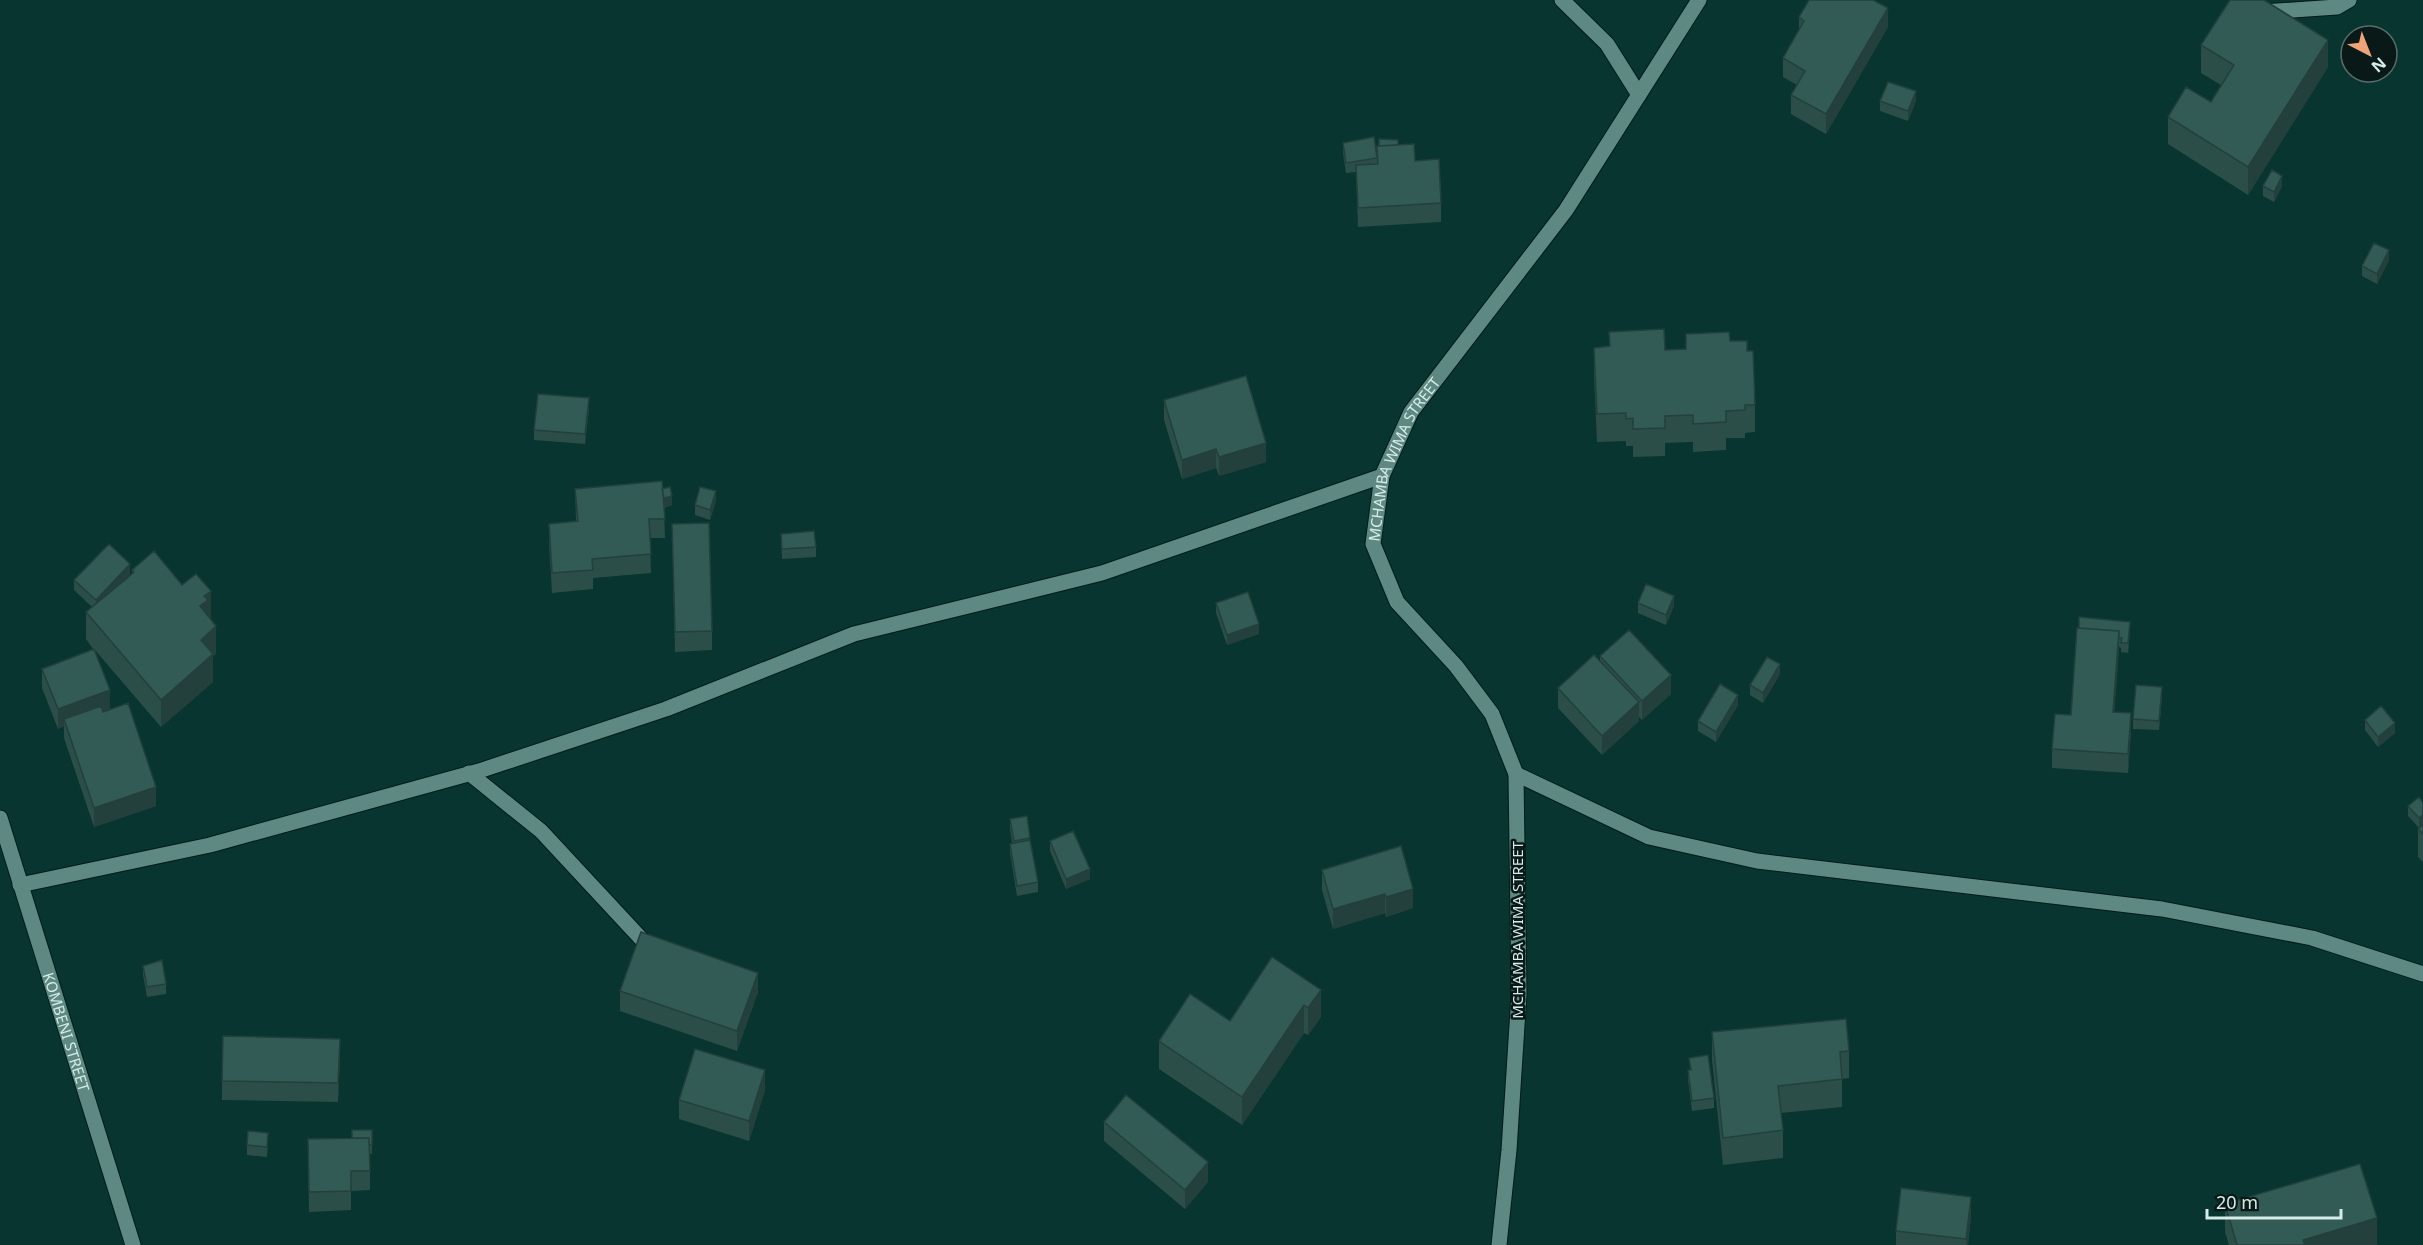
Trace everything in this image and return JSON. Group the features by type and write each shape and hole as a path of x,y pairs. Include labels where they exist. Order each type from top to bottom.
{"street":[{"path":"1562,0 1607,44 1640,95"},
{"name":"MCHAMBA WIMA STREET","path":"1499,1245 1509,1150 1519,994 1516,774 1492,714 1456,666 1397,602 1373,544 1382,476 1411,412 1566,210 1699,0"},
{"path":"2256,12 2337,7 2349,0"},
{"path":"20,885 210,845 470,773 666,709 855,634 1102,573 1382,476"},
{"path":"470,773 541,831 646,944"},
{"path":"1516,774 1649,837 1735,856 2162,909 2312,938 2423,974"},
{"name":"KOMBENI STREET","path":"0,818 133,1245"}],"building":[{"path":"1809,0 1873,0 1888,8 1826,114 1791,95 1805,71 1783,58 1804,21 1799,17"},
{"path":"2230,0 2264,0 2328,40 2248,167 2168,117 2186,87 2211,102 2234,65 2201,45"},
{"path":"1888,82 1916,91 1908,111 1880,101"},
{"path":"1374,137 1377,158 1346,163 1343,143"},
{"path":"1379,139 1398,140 1398,145 1379,146"},
{"path":"1414,144 1415,161 1439,159 1441,203 1358,208 1356,165 1378,164 1377,146"},
{"path":"2272,170 2282,176 2274,192 2263,186"},
{"path":"2374,243 2389,250 2377,274 2362,266"},
{"path":"1664,329 1665,350 1686,349 1686,334 1729,332 1730,341 1747,341 1747,351 1753,351 1755,405 1745,405 1745,410 1726,411 1726,422 1693,424 1693,415 1665,416 1665,428 1633,429 1633,418 1626,419 1626,413 1597,414 1594,348 1610,346 1609,332"},
{"path":"1246,376 1266,443 1219,457 1216,449 1182,460 1164,400"},
{"path":"538,394 589,398 585,434 534,430"},
{"path":"662,481 665,519 649,519 651,554 592,559 593,570 552,573 549,524 578,521 575,489"},
{"path":"670,487 672,496 664,498 662,489"},
{"path":"700,487 716,491 710,510 695,505"},
{"path":"709,523 712,631 675,632 672,524"},
{"path":"814,531 816,547 782,549 781,534"},
{"path":"109,544 130,564 96,600 74,580"},
{"path":"154,551 182,585 196,574 211,591 204,596 208,600 200,606 216,626 201,640 213,654 161,700 86,612 134,572 132,570"},
{"path":"1646,584 1674,596 1666,615 1638,603"},
{"path":"1248,592 1259,624 1227,635 1216,603"},
{"path":"2079,617 2130,622 2128,643 2121,643 2122,638 2119,638 2119,631 2079,628"},
{"path":"2077,628 2119,631 2113,712 2131,713 2128,754 2052,749 2055,714 2071,715"},
{"path":"1629,630 1671,675 1642,701 1600,656"},
{"path":"94,649 110,690 58,709 42,669"},
{"path":"1594,655 1639,702 1602,736 1558,688"},
{"path":"1767,657 1780,664 1763,693 1750,685"},
{"path":"1720,684 1738,695 1716,732 1698,721"},
{"path":"2136,685 2162,687 2159,721 2133,719"},
{"path":"128,703 156,787 94,808 64,719 101,706 103,712"},
{"path":"2381,706 2395,723 2378,737 2365,720"},
{"path":"2419,797 2423,803 2423,815 2419,818 2408,806"},
{"path":"1027,816 1030,838 1014,841 1010,819"},
{"path":"2423,824 2423,834 2418,829"},
{"path":"1073,831 1090,869 1066,879 1050,841"},
{"path":"1030,840 1038,882 1017,886 1010,844"},
{"path":"1401,846 1413,889 1386,897 1385,894 1333,909 1322,870"},
{"path":"641,932 758,973 737,1031 620,991"},
{"path":"1272,957 1321,990 1308,1008 1304,1005 1242,1097 1159,1041 1190,994 1230,1021"},
{"path":"162,960 166,984 147,987 143,966"},
{"path":"1846,1019 1849,1051 1840,1052 1842,1079 1778,1086 1783,1130 1723,1138 1712,1032"},
{"path":"223,1036 340,1039 338,1083 222,1081"},
{"path":"695,1049 765,1070 749,1121 679,1100"},
{"path":"1708,1055 1714,1098 1692,1101 1688,1070 1691,1070 1689,1058"},
{"path":"1126,1095 1208,1162 1185,1190 1104,1122"},
{"path":"352,1130 372,1130 372,1145 369,1145 369,1138 352,1138"},
{"path":"248,1131 268,1133 267,1147 247,1145"},
{"path":"369,1138 370,1171 351,1171 351,1191 309,1192 308,1139"},
{"path":"2360,1164 2377,1218 2303,1240 2305,1245 2237,1245 2225,1204"},
{"path":"1901,1188 1971,1197 1966,1239 1896,1231"}]}
